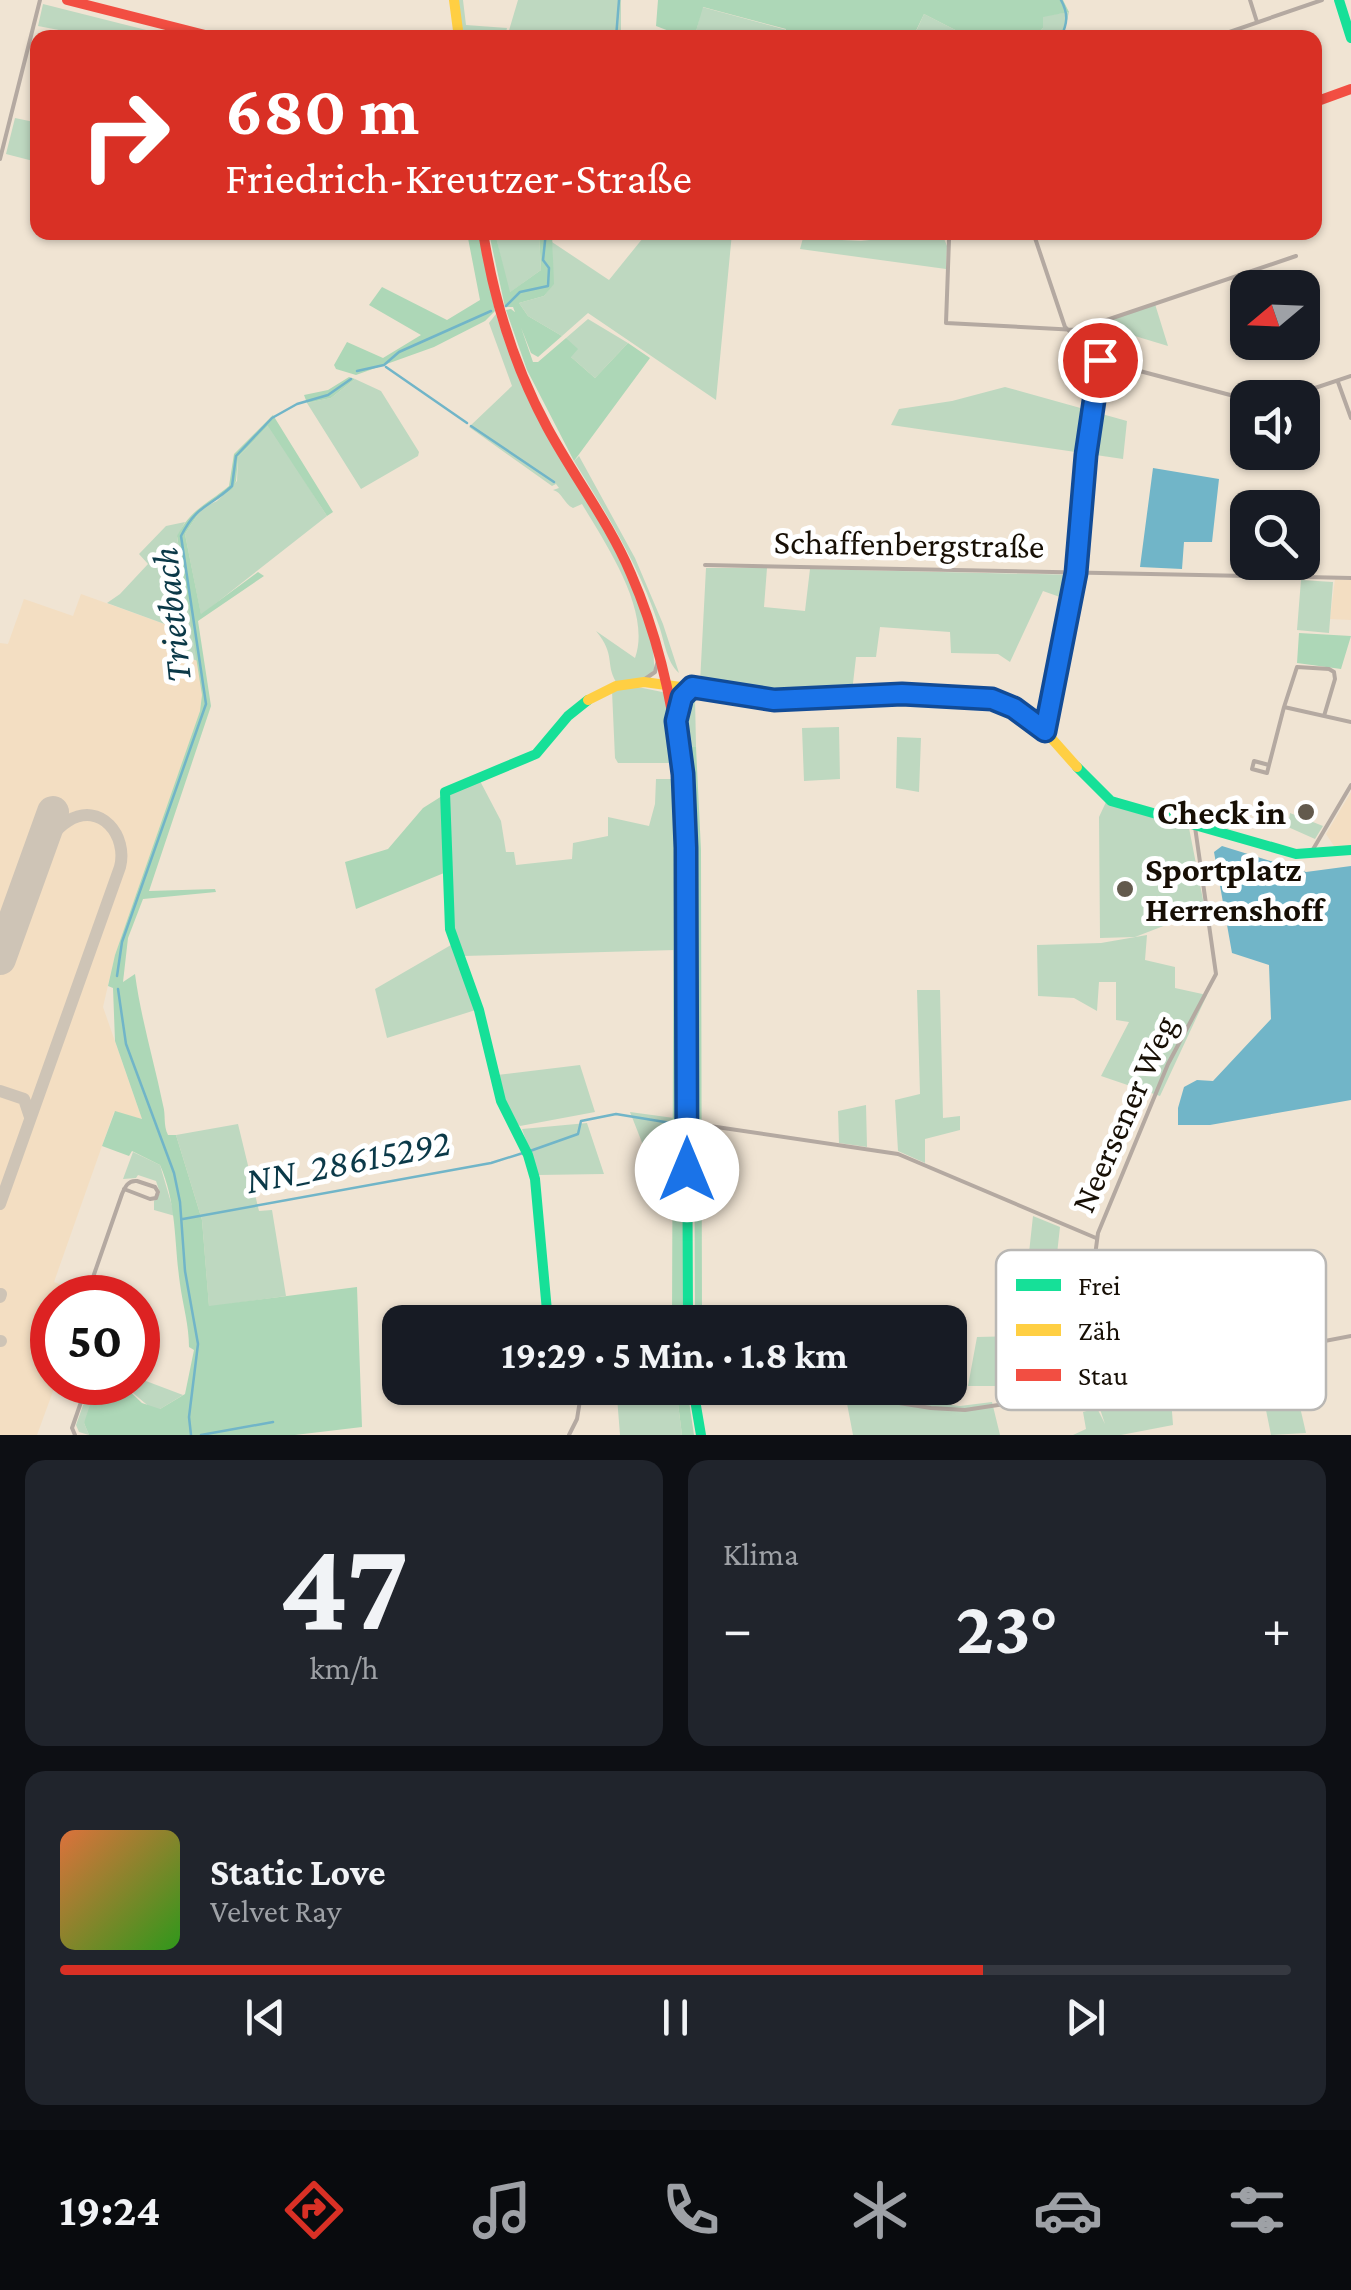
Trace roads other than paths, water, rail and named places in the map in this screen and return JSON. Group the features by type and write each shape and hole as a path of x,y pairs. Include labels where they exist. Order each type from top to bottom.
{"street":[{"path":"32,30 40,0"},
{"path":"67,0 185,30"},
{"path":"454,0 458,30"},
{"path":"1250,0 1257,22"},
{"path":"1234,30 1322,0"},
{"path":"1340,0 1351,38"},
{"path":"0,159 30,40"},
{"path":"1322,100 1350,90"},
{"path":"485,240 502,322 540,413 621,552 656,635 669,684 683,774 686,848 688,1305"},
{"path":"950,240 946,323 1068,331 1296,256"},
{"path":"1036,240 1068,331 1100,360 1232,396 1303,391 1351,376"},
{"path":"1045,731 1076,573 1086,455 1100,360"},
{"path":"1338,382 1351,418"},
{"name":"Schaffenbergstraße","path":"706,565 1351,578"},
{"path":"638,682 657,668 656,635"},
{"path":"1269,765 1295,668 1329,668 1336,679 1324,716"},
{"path":"544,1305 535,1179 528,1154 501,1101 479,1010 450,929 445,792 536,754 579,706 611,687 638,682 669,684 774,700 902,694 992,699 1014,708 1045,731 1106,798 1195,827 1309,855 1351,850"},
{"path":"676,721 682,697 692,687"},
{"path":"1284,707 1351,722"},
{"path":"1309,855 1351,785"},
{"name":"Neersener Weg","path":"1095,1250 1096,1238 1168,1064 1216,974 1195,827"},
{"path":"703,1125 898,1154 1096,1238"},
{"path":"94,1275 124,1190 134,1180 155,1187 158,1192 156,1198 150,1199 124,1190"},
{"path":"1326,1341 1351,1336"},
{"path":"75,1435 72,1428 80,1405"},
{"path":"569,1435 579,1405"},
{"path":"697,1405 701,1435"},
{"path":"911,1405 964,1410 996,1405"}],"water":[{"path":"1153,468 1219,479 1212,542 1184,542 1182,569 1140,567"},
{"path":"1222,846 1306,872 1351,866 1351,1100 1210,1125 1178,1125 1184,1087 1197,1080 1213,1081 1271,1019 1269,965 1232,953 1214,852"}],"waterway":[{"name":"Trietbach","path":"617,30 619,0"},
{"path":"1061,0 1064,30"},
{"name":"Trietbach","path":"506,306 520,292 548,286 549,268 543,260 545,240"},
{"name":"Trietbach","path":"357,371 384,365 399,352 491,311"},
{"path":"386,367 467,423"},
{"name":"Trietbach","path":"117,976 122,942 206,704 181,536 198,512 232,486 236,456 272,418 297,404 328,395 351,379"},
{"path":"471,426 554,482"},
{"name":"Trietbach","path":"118,989 126,1044 174,1173 180,1202 185,1271 198,1344 189,1417 191,1435"},
{"name":"NN_28615292","path":"530,1151 578,1134 581,1121 616,1114 677,1124"},
{"name":"NN_28615292","path":"183,1219 491,1163 523,1153"},
{"path":"201,1435 273,1422"}],"place":[{"name":"Check in","path":"1306,812"},
{"name":"Sportplatz Herrenshoff","path":"1125,889"}]}
